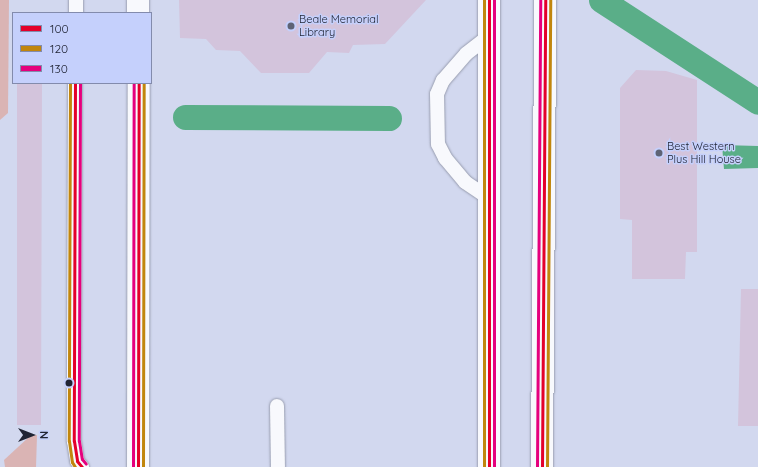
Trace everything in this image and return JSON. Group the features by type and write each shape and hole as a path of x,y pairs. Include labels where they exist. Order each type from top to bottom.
{"main road":[{"path":"138,0 138,12"},
{"path":"489,0 489,467"},
{"path":"542,467 545,0"},
{"path":"138,467 139,84"}],"lane":[{"path":"76,0 76,12"},
{"path":"489,36 466,54 443,80 437,94 438,144 445,158 465,182 489,198"},
{"path":"75,84 74,441 77,461 82,467"},
{"path":"277,406 278,467"}],"shaded area":[{"path":"0,0 9,0 8,113 0,120"},
{"path":"722,145 758,146 758,168 724,169"},
{"path":"37,435 36,467 5,467 4,460 30,436"}],"building":[{"name":"Beale Memorial Library","path":"179,0 426,0 385,44 353,45 349,53 327,52 309,73 261,73 240,51 216,50 206,39 180,38"},
{"name":"Best Western Plus Hill House","path":"636,70 666,71 697,80 697,252 686,252 685,279 632,279 632,220 620,219 620,88"},
{"path":"17,84 42,84 41,425 17,425"},
{"path":"741,289 758,289 758,426 738,426"}],"waterway":[{"path":"601,0 758,102"},
{"path":"185,117 389,118"}],"transit line":[{"name":"120","path":"484,0 484,467"},
{"name":"100","path":"489,0 489,467"},
{"name":"130","path":"494,0 494,467"},
{"name":"130","path":"537,467 540,0"},
{"name":"100","path":"542,467 545,0"},
{"name":"120","path":"547,467 550,0"},
{"name":"120","path":"70,84 69,441 72,462 75,467"},
{"name":"100","path":"75,84 74,441 77,461 82,467"},
{"name":"130","path":"80,84 79,441 82,459 86,464"},
{"name":"130","path":"133,467 134,84"},
{"name":"100","path":"138,467 139,84"},
{"name":"120","path":"143,467 144,84"}],"place":[{"name":"Beale Memorial Library","path":"291,26"},
{"name":"Best Western Plus Hill House","path":"659,153"}]}
